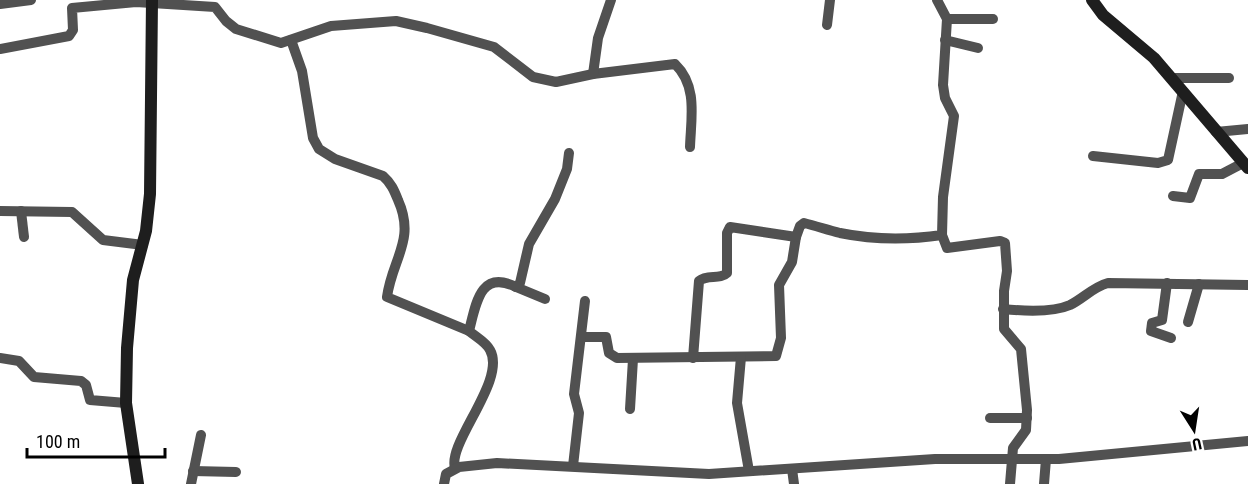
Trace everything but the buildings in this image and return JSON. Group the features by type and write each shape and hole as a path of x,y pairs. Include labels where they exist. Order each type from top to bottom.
{"street":[{"path":"0,3 31,0"},
{"path":"593,74 598,38 611,0"},
{"path":"827,25 830,0"},
{"path":"937,0 947,19 944,93 954,116 943,197 942,235 947,248 1004,242 1007,271 1003,309 1004,329 1021,349 1027,418 1026,430 1013,448 1010,484"},
{"path":"1092,0 1103,15 1138,43 1172,78 1245,166 1222,174 1199,174 1190,198 1173,196"},
{"path":"0,49 72,34 71,12 76,5 136,2 214,4 226,21 236,29 276,42 319,29 396,21 494,47 517,66 542,80 556,82 593,74 675,64 691,87 690,147"},
{"path":"138,484 126,403 131,294 143,245 150,194 152,2"},
{"path":"947,19 993,19"},
{"path":"294,38 313,138 320,149 334,159 383,176 389,181 403,209 406,231 387,294 392,300 469,331 485,344 493,359 480,408 453,457 455,468"},
{"path":"945,40 978,48"},
{"path":"1172,78 1229,78"},
{"path":"1093,156 1158,163 1168,160 1183,91"},
{"path":"1216,132 1248,129"},
{"path":"516,287 522,279 529,244 556,196 570,153"},
{"path":"0,211 72,212 103,240 143,245"},
{"path":"21,211 24,237"},
{"path":"583,336 606,337 609,352 613,357 633,359 771,358 779,351 779,285 792,262 796,237 800,226 804,223 839,233 882,238 922,238 942,235"},
{"path":"693,358 699,281 704,277 724,276 727,273 727,233 730,227 796,237"},
{"path":"469,331 478,299 483,291 498,280 545,299"},
{"path":"1003,309 1043,310 1066,306 1100,285 1108,283 1248,285"},
{"path":"1167,283 1162,320 1152,323 1151,331 1171,338"},
{"path":"1188,322 1199,284"},
{"path":"573,466 579,413 574,394 583,336 585,301"},
{"path":"741,357 737,403 749,471"},
{"path":"0,358 19,361 34,377 81,381 86,385 90,400 126,403"},
{"path":"630,409 633,359"},
{"path":"990,418 1027,418"},
{"path":"191,484 201,435"},
{"path":"444,484 446,474 455,468 497,463 573,466 708,479 749,471 935,459 1046,459 1129,454 1248,441"},
{"path":"1044,484 1046,459"},
{"path":"792,469 794,484"},
{"path":"193,471 236,472"}]}
